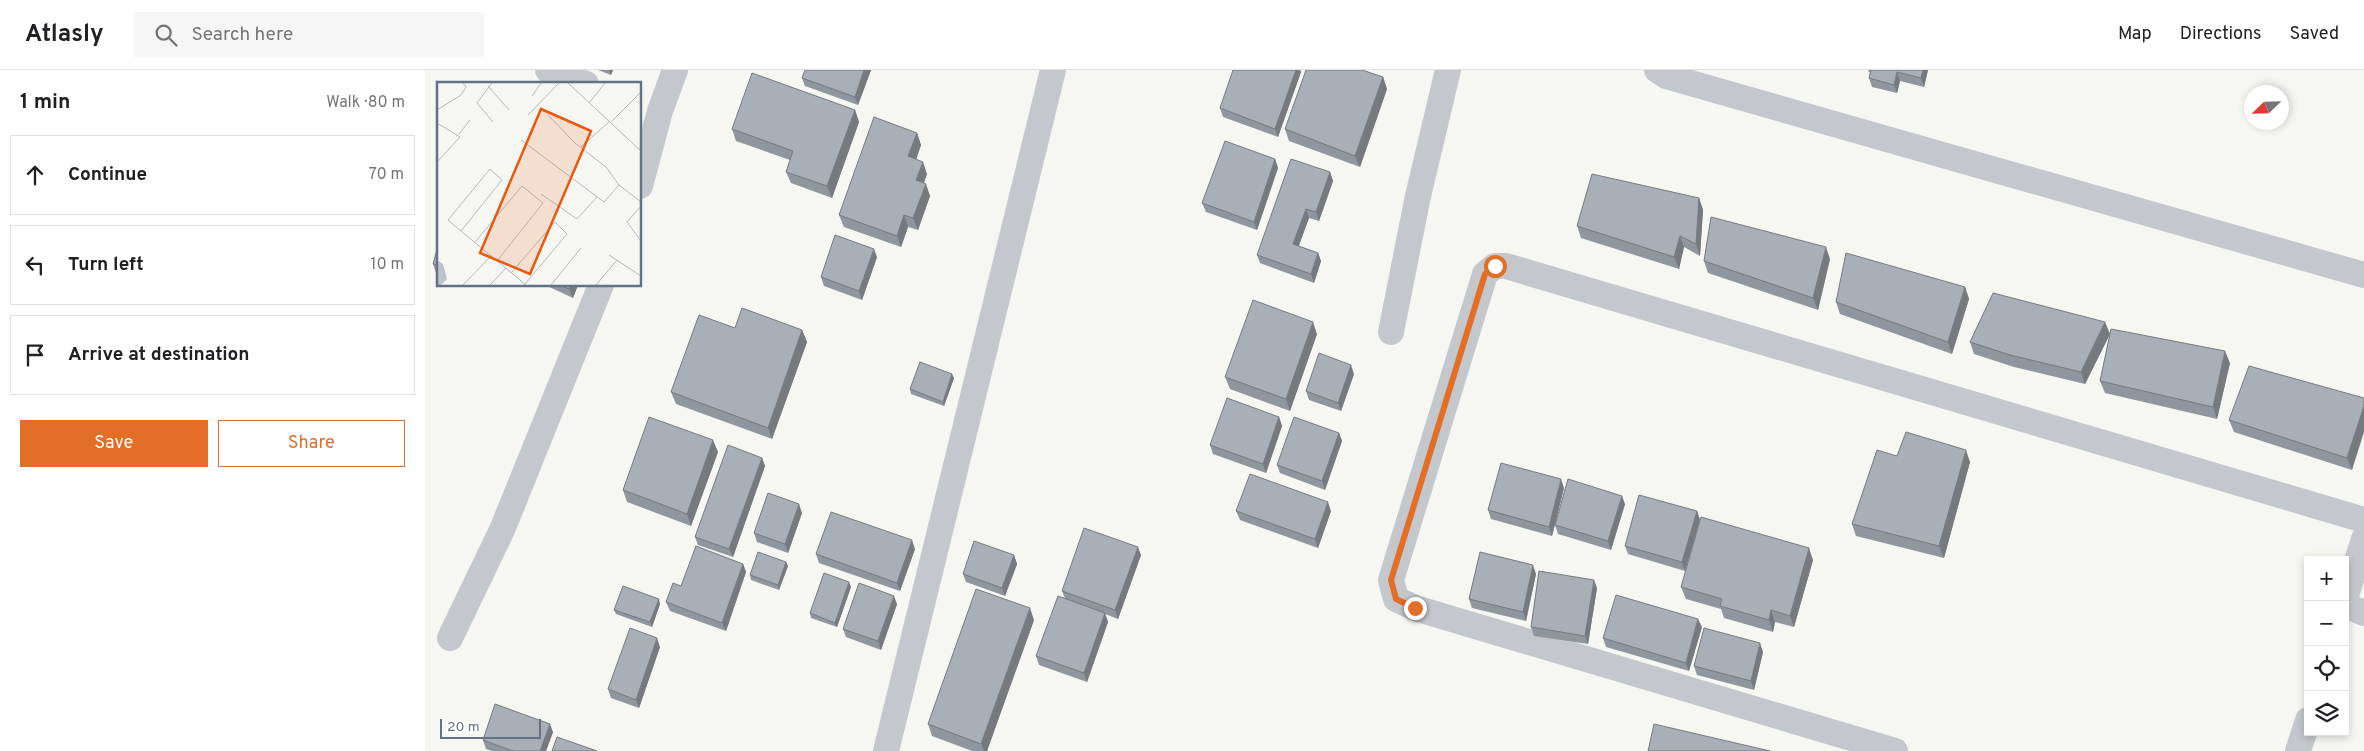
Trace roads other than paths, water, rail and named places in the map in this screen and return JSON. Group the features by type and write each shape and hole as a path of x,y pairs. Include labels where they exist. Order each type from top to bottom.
{"street":[{"path":"548,70 581,82"},
{"path":"641,178 650,107 675,70"},
{"path":"885,751 1053,70"},
{"path":"1391,332 1418,196 1448,70"},
{"path":"1657,70 1675,79 2364,275"},
{"path":"1895,751 1415,608 1396,599 1391,580 1485,274 1495,266 1506,266 2364,520"},
{"path":"450,638 502,530 601,286"},
{"path":"2349,586 2364,538"},
{"path":"2349,607 2364,613"},
{"path":"2298,751 2304,732"}]}
